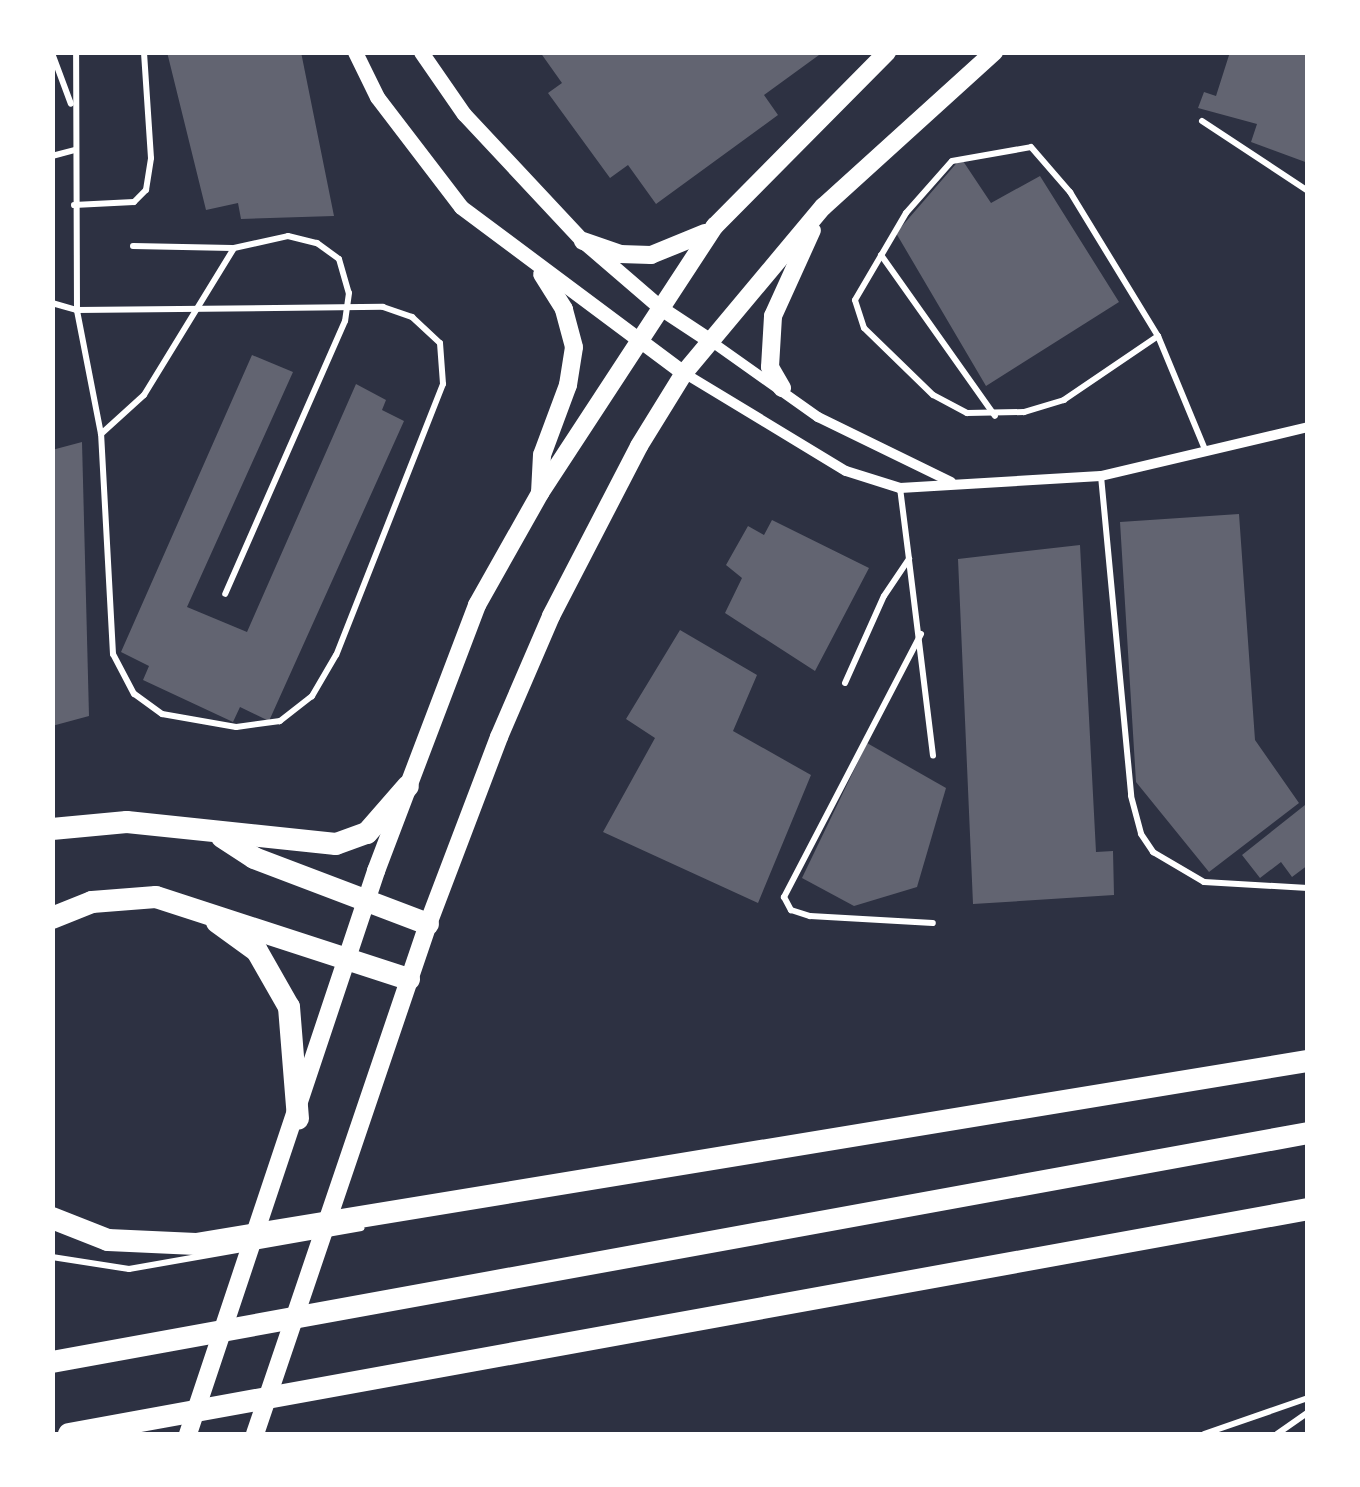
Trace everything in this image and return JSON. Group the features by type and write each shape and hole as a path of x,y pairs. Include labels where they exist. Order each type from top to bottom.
{"highway":[{"path":"52,830 128,822 222,837 266,835 310,846 354,840 385,817 408,786"},
{"path":"222,837 254,858 428,924"},
{"path":"52,918 92,902 128,896 200,910 409,979"},
{"path":"200,910 257,950 277,979 296,1036 295,1127"},
{"path":"52,1218 108,1240 196,1244 1308,1062"},
{"path":"52,1362 1308,1133"},
{"path":"69,1434 1308,1209"}],"main road":[{"path":"583,241 620,254 651,255 690,244 715,226 887,52"},
{"path":"255,1434 428,924 551,616 684,373 823,206 994,52"},
{"path":"782,388 770,368 774,316 823,206"},
{"path":"188,1434 295,1127 366,899 435,700 476,605 540,493 715,226"},
{"path":"540,493 542,456 568,385 574,347 564,310 542,274"}],"street":[{"path":"355,52 423,164 461,207 542,274 684,373 846,472 900,488 1101,476 1308,427"},
{"path":"420,52 464,114 583,241 662,309 782,388 818,418 952,482"}],"lane":[{"path":"52,303 77,310 382,307 429,329 446,361 443,384 336,656 296,711 280,721 236,727 162,714 134,694 113,654 100,434 77,310 72,106 76,52"},
{"path":"74,205 134,202 146,190 151,158 144,52"},
{"path":"52,53 72,106"},
{"path":"1202,122 1308,190"},
{"path":"1158,336 1064,400 995,416 968,413 933,395 864,328 855,300 906,213 952,160 1024,145 1070,192 1158,336 1206,453"},
{"path":"52,156 74,150"},
{"path":"133,246 234,248 261,238 307,240 328,249 347,277 345,321 225,594"},
{"path":"100,434 144,395 193,306 234,248"},
{"path":"881,255 995,416"},
{"path":"1101,476 1130,796 1141,834 1153,852 1204,882 1308,888"},
{"path":"900,488 932,756"},
{"path":"845,683 884,596 909,559"},
{"path":"920,634 784,892 791,910 810,916 933,923"},
{"path":"52,1256 129,1269 338,1233 558,1183"},
{"path":"1204,1434 1308,1398"},
{"path":"1277,1434 1308,1412"}],"building":[{"path":"167,52 301,52 334,216 241,219 238,203 206,210"},
{"path":"540,52 819,55 764,95 778,115 656,204 628,165 610,178 548,93 562,83"},
{"path":"1230,52 1308,52 1308,163 1251,142 1257,124 1198,108 1204,92 1216,96"},
{"path":"961,158 991,203 1040,176 1119,302 986,386 896,233"},
{"path":"252,355 293,372 187,607 247,632 356,384 386,400 382,410 404,421 269,721 240,707 233,722 143,680 149,666 121,652"},
{"path":"82,442 89,716 52,726 52,450"},
{"path":"1239,514 1255,740 1299,803 1209,872 1136,782 1120,522"},
{"path":"772,520 869,568 815,671 725,613 742,578 726,565 748,526 764,535"},
{"path":"1080,545 1096,852 1113,851 1114,895 973,904 958,559"},
{"path":"680,630 757,675 733,731 811,775 758,903 603,832 655,738 626,719"},
{"path":"867,743 946,788 917,887 854,906 802,878"},
{"path":"1305,805 1308,865 1292,877 1281,862 1260,878 1242,855"}]}
